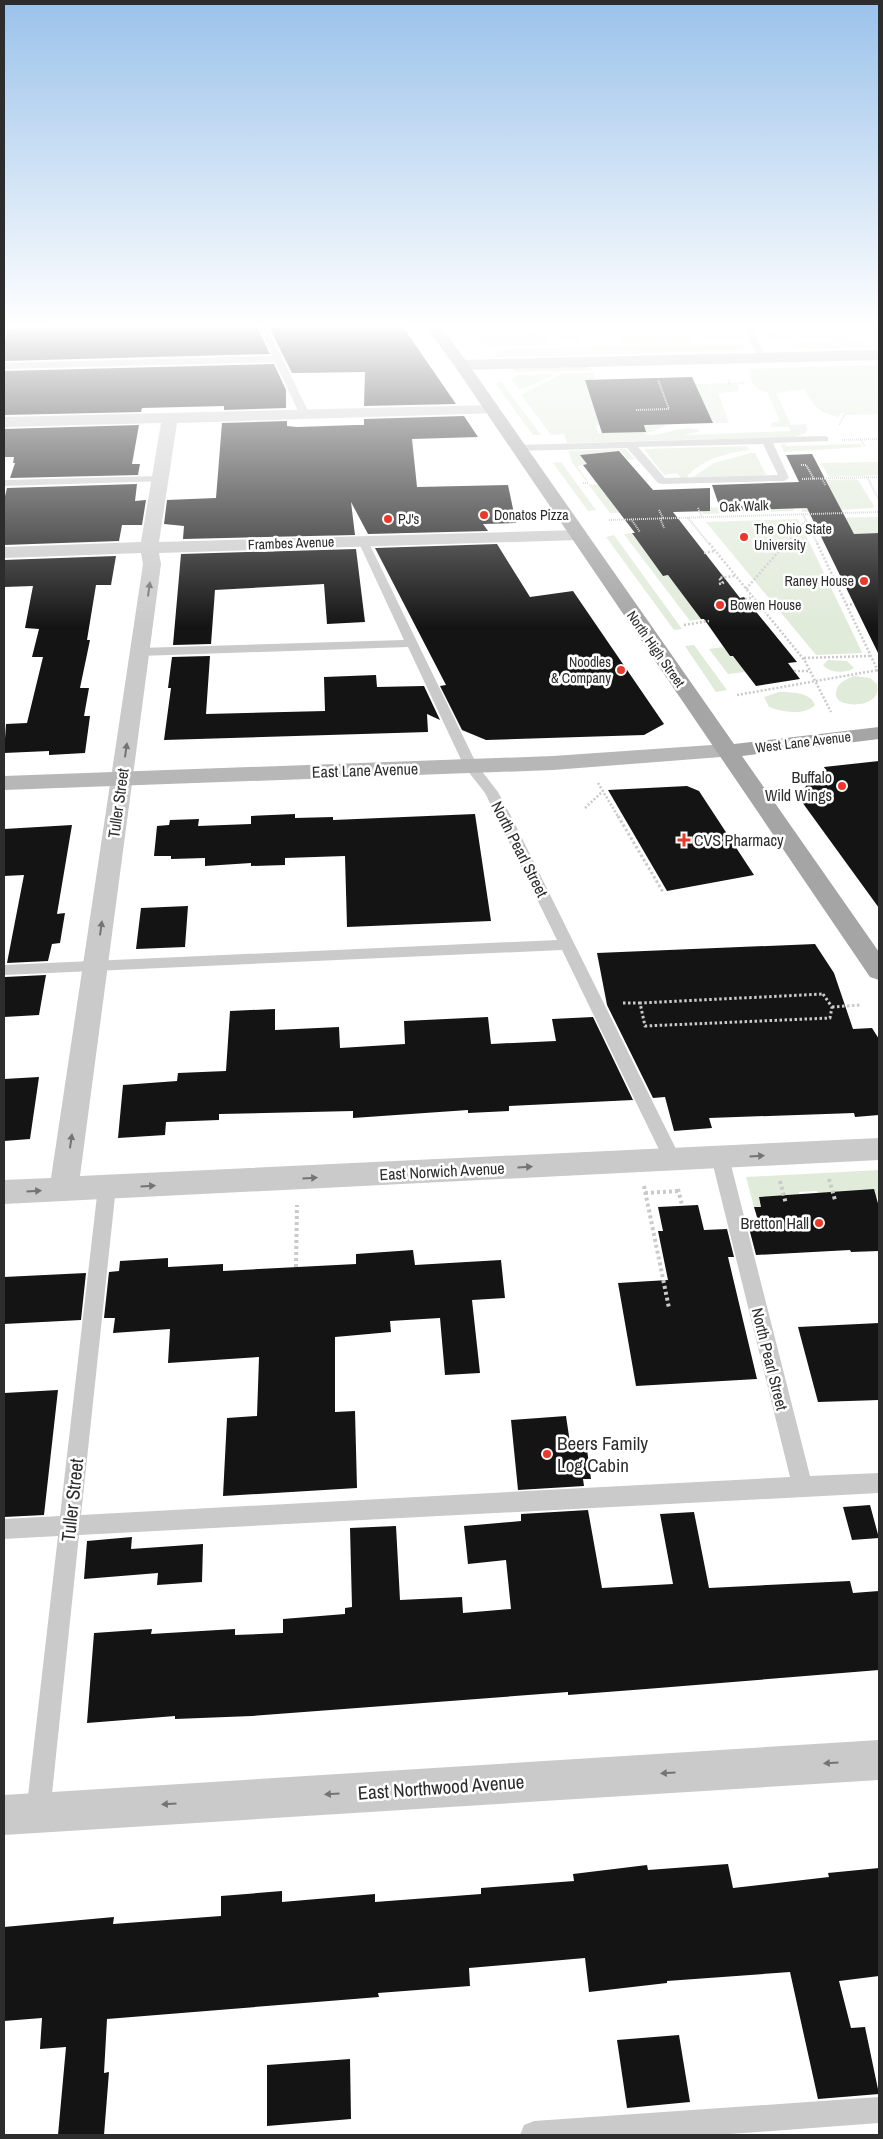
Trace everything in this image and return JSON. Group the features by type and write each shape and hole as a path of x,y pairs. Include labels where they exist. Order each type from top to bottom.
{"main road":[{"name":"North High Street","path":"504,427 726,752 879,971"},
{"name":"West Lane Avenue","path":"726,752 879,734"}],"street":[{"name":"Tuller Street","path":"64,1189 152,564 149,548 169,427"},
{"name":"Frambes Avenue","path":"4,552 578,535"},
{"name":"East Lane Avenue","path":"4,783 471,766 629,759 726,752"},
{"name":"East Norwich Avenue","path":"4,1192 879,1150"},
{"name":"East Northwood Avenue","path":"21,1814 879,1760"}],"lane":[{"path":"519,448 825,439"},
{"path":"630,444 662,481 784,478 767,441"},
{"path":"4,483 160,479"},
{"name":"North Pearl Street","path":"363,541 471,766 491,793 568,945 672,1159"},
{"path":"140,652 412,643"},
{"path":"4,970 568,945"},
{"name":"North Pearl Street","path":"720,1157 802,1486"},
{"name":"Tuller Street","path":"21,1814 70,1526 107,1188"},
{"path":"4,1529 879,1483"},
{"path":"534,2135 879,2110"}],"path":[{"path":"825,439 879,439"},
{"path":"860,440 865,447"},
{"path":"867,477 879,500"},
{"path":"784,478 879,477"},
{"path":"822,479 826,486"},
{"path":"583,483 590,482"},
{"path":"698,508 702,517"},
{"path":"737,695 878,672 806,520 797,508"},
{"path":"659,510 664,528"},
{"name":"Oak Walk","path":"609,520 879,512"},
{"path":"688,518 804,658 831,712"},
{"path":"630,519 640,532"},
{"path":"746,589 806,520"},
{"path":"704,552 715,551"},
{"path":"719,584 723,583 719,578 735,576"},
{"path":"745,599 753,598"},
{"path":"846,605 854,604"},
{"path":"684,625 708,622"},
{"path":"804,658 870,656"},
{"path":"794,671 810,671"},
{"path":"598,783 663,892"},
{"path":"585,808 603,791"},
{"path":"612,805 616,804"},
{"path":"823,994 832,1007 830,1018 645,1026 640,1003 823,994"},
{"path":"832,1007 860,1005"},
{"path":"828,1173 835,1200"},
{"path":"778,1175 786,1204"},
{"path":"643,1181 669,1308"},
{"path":"645,1192 678,1191 682,1206"},
{"path":"296,1267 297,1197"}],"green space":[{"path":"527,427 535,427 541,435 533,435"},
{"path":"545,427 596,427 598,433 645,432 644,427 663,427 645,434 652,435 687,428 701,431 685,435 791,431 789,427 771,427 807,427 808,430 795,437 567,443 564,434 551,435"},
{"path":"785,444 786,446 860,444 862,447 784,452 781,445"},
{"path":"747,446 749,450 723,455 699,466 686,478 681,478 677,473 664,475 644,449"},
{"path":"625,449 635,459 628,460 620,450 581,455 587,464 577,466 588,481 586,481 572,462 568,451"},
{"path":"755,453 766,475 693,477 714,463"},
{"path":"561,462 596,510 588,511 553,463"},
{"path":"879,462 879,475 829,477 821,463"},
{"path":"826,480 858,480 874,506 873,508 802,512 801,508 824,507 838,503"},
{"path":"588,484 599,485 621,513 610,513"},
{"path":"701,508 793,508 794,511 703,514"},
{"path":"879,517 879,533 832,535 813,518"},
{"path":"798,519 862,653 816,655 706,522"},
{"path":"632,533 663,576 671,575 701,619 690,621 624,534"},
{"path":"614,535 682,629 674,630 606,537"},
{"path":"694,645 727,690 716,692 685,646"},
{"path":"723,647 730,656 733,656 745,672 728,674 709,649"},
{"path":"828,660 847,661 854,668 838,672 829,670 823,665"},
{"path":"854,676 870,678 877,684 877,691 871,700 858,704 839,701 836,696 837,688 844,681"},
{"path":"779,692 805,695 815,705 799,712 769,707 764,697"},
{"path":"879,1170 879,1197 820,1201 817,1191 799,1192 801,1203 773,1205 771,1196 759,1197 761,1207 754,1207 746,1177"}],"building":[{"path":"139,427 132,464 140,464 138,475 10,478 15,463 13,463 14,457 4,457 4,429"},
{"path":"222,427 471,427 478,437 412,439 417,487 508,485 516,523 483,524 488,531 368,534 351,502 355,535 183,539 184,526 164,524 167,500 216,498"},
{"path":"600,427 645,427 646,432 602,433"},
{"path":"619,451 653,490 710,488 710,511 673,512 740,598 744,597 797,662 788,663 800,679 756,686 733,656 730,656 704,619 701,619 668,575 663,576 632,533 635,533 583,465 587,464 580,455"},
{"path":"812,454 854,534 879,533 879,655 807,508 721,511 712,485 799,482 786,455"},
{"path":"137,484 135,501 146,500 142,525 122,525 119,541 4,545 4,500 7,488"},
{"path":"497,544 530,597 573,591 664,724 644,735 486,740 462,730 440,686 446,685 375,548"},
{"path":"356,549 365,622 327,624 324,584 215,590 211,644 173,645 181,554"},
{"path":"116,556 111,585 96,585 87,640 90,640 80,688 89,688 84,716 90,716 85,753 49,755 49,751 4,753 6,724 27,723 43,657 32,657 39,629 25,628 33,586 4,587 4,560"},
{"path":"210,656 206,714 325,711 324,677 376,675 377,687 424,686 440,720 427,714 428,732 164,740 171,688 168,688 172,657"},
{"path":"879,761 879,908 802,802 805,788 811,775 828,775 824,767"},
{"name":"CVS Pharmacy","path":"687,786 699,791 754,875 667,891 608,790"},
{"path":"295,814 295,818 333,817 333,820 475,814 491,921 347,927 345,856 285,858 285,865 251,866 251,863 205,866 205,858 171,859 171,856 154,856 157,826 169,825 170,820 199,819 198,826 251,824 251,816"},
{"path":"72,825 57,914 65,913 60,943 52,944 48,961 7,963 24,875 4,876 4,829"},
{"path":"188,906 185,947 136,949 141,908"},
{"path":"815,944 834,973 853,1029 872,1028 879,1039 879,1115 855,1117 854,1113 709,1118 712,1128 674,1131 665,1097 653,1098 607,1005 597,953"},
{"path":"46,975 39,1015 4,1017 5,977"},
{"path":"275,1009 275,1030 339,1027 340,1048 405,1044 404,1021 488,1017 491,1044 556,1041 552,1019 593,1017 633,1100 509,1106 509,1111 468,1113 468,1110 353,1118 353,1111 219,1114 219,1120 166,1122 165,1135 118,1138 123,1085 177,1081 178,1073 226,1071 230,1011"},
{"path":"39,1077 30,1139 4,1141 4,1079"},
{"name":"Bretton Hall","path":"874,1189 879,1207 879,1251 851,1252 850,1250 756,1255 749,1228 760,1227 754,1207 761,1207 759,1197"},
{"path":"698,1205 704,1230 727,1229 734,1257 728,1257 757,1379 636,1386 618,1283 668,1280 658,1231 663,1231 658,1207"},
{"path":"413,1250 415,1265 501,1260 505,1298 472,1300 480,1373 445,1375 440,1318 390,1321 391,1332 335,1337 335,1412 355,1411 357,1488 223,1496 227,1418 257,1416 259,1357 168,1363 170,1329 113,1333 115,1318 104,1318 109,1272 119,1271 120,1261 168,1258 168,1267 223,1264 223,1271 356,1264 356,1254"},
{"path":"86,1273 81,1320 4,1324 4,1277"},
{"path":"879,1323 879,1400 818,1402 798,1327"},
{"path":"58,1390 44,1515 4,1517 4,1393"},
{"name":"Beers Family Log Cabin","path":"566,1416 570,1443 586,1442 591,1479 583,1479 584,1486 518,1490 511,1420"},
{"path":"870,1505 879,1538 852,1540 843,1507"},
{"path":"588,1510 602,1588 673,1584 660,1514 694,1512 709,1588 850,1581 853,1593 879,1591 879,1670 568,1695 568,1692 252,1716 175,1719 175,1716 87,1723 94,1633 152,1629 151,1634 235,1629 235,1635 283,1633 283,1619 345,1614 345,1608 352,1607 350,1528 396,1526 400,1600 462,1597 463,1613 511,1609 506,1560 468,1564 464,1526 521,1521 521,1514"},
{"path":"132,1537 131,1549 203,1544 202,1582 157,1585 158,1573 84,1579 87,1541"},
{"path":"728,1864 733,1888 829,1877 828,1873 879,1868 879,1976 839,1981 851,2028 865,2027 879,2094 818,2099 790,1972 667,1981 667,1983 589,1992 585,1958 469,1968 470,1986 378,1993 379,1997 107,2019 104,2073 109,2072 104,2135 58,2135 66,2047 40,2049 42,2018 4,2021 4,1927 114,1917 113,1924 221,1916 221,1896 282,1891 282,1902 375,1894 375,1902 481,1894 481,1888 574,1881 573,1874 647,1865 648,1870"},
{"path":"679,2035 690,2102 627,2108 617,2040"},
{"path":"350,2059 351,2119 267,2126 267,2065"}],"place":[{"name":"Donatos Pizza","path":"484,515"},
{"name":"PJ's","path":"388,519"},
{"name":"The Ohio State University","path":"744,537"},
{"name":"Raney House","path":"864,581"},
{"name":"Bowen House","path":"720,605"},
{"name":"Noodles & Company","path":"621,670"},
{"name":"Buffalo Wild Wings","path":"842,786"},
{"name":"CVS Pharmacy","path":"684,840"},
{"name":"Bretton Hall","path":"819,1223"},
{"name":"Beers Family Log Cabin","path":"547,1454"}]}
